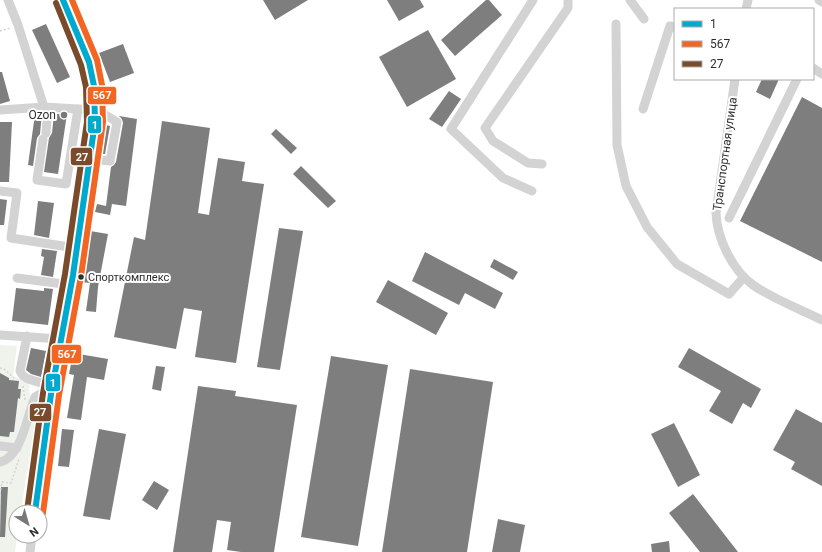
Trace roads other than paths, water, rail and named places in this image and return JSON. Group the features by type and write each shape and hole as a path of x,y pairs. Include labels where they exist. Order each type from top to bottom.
{"street":[{"path":"8,0 46,107 44,136 37,180 66,184 78,109"},
{"path":"36,504 51,394 71,285 95,122 94,86 89,62 63,0"},
{"path":"532,191 503,178 451,130 533,0"},
{"path":"542,164 528,163 493,141 485,128 568,8 568,0"},
{"path":"630,0 644,18"},
{"path":"616,24 617,145 626,186 647,227 677,264 729,294 744,277"},
{"path":"643,109 670,26 674,27"},
{"name":"Транспортная улица","path":"735,80 716,218 719,234 735,265 744,277 762,290 822,320"},
{"path":"729,218 797,80"},
{"path":"0,110 46,107 94,109 117,122 110,161 89,159"},
{"path":"0,190 17,193 11,238 76,248"},
{"path":"17,278 71,285"},
{"path":"0,335 60,339"},
{"path":"26,336 20,371 24,378 41,383"},
{"path":"0,462 8,459 18,451 37,394 51,394"},
{"path":"0,446 18,451"}],"place":[{"name":"Ozon","path":"64,115"},
{"name":"Спорткомплекс","path":"81,277"}]}
